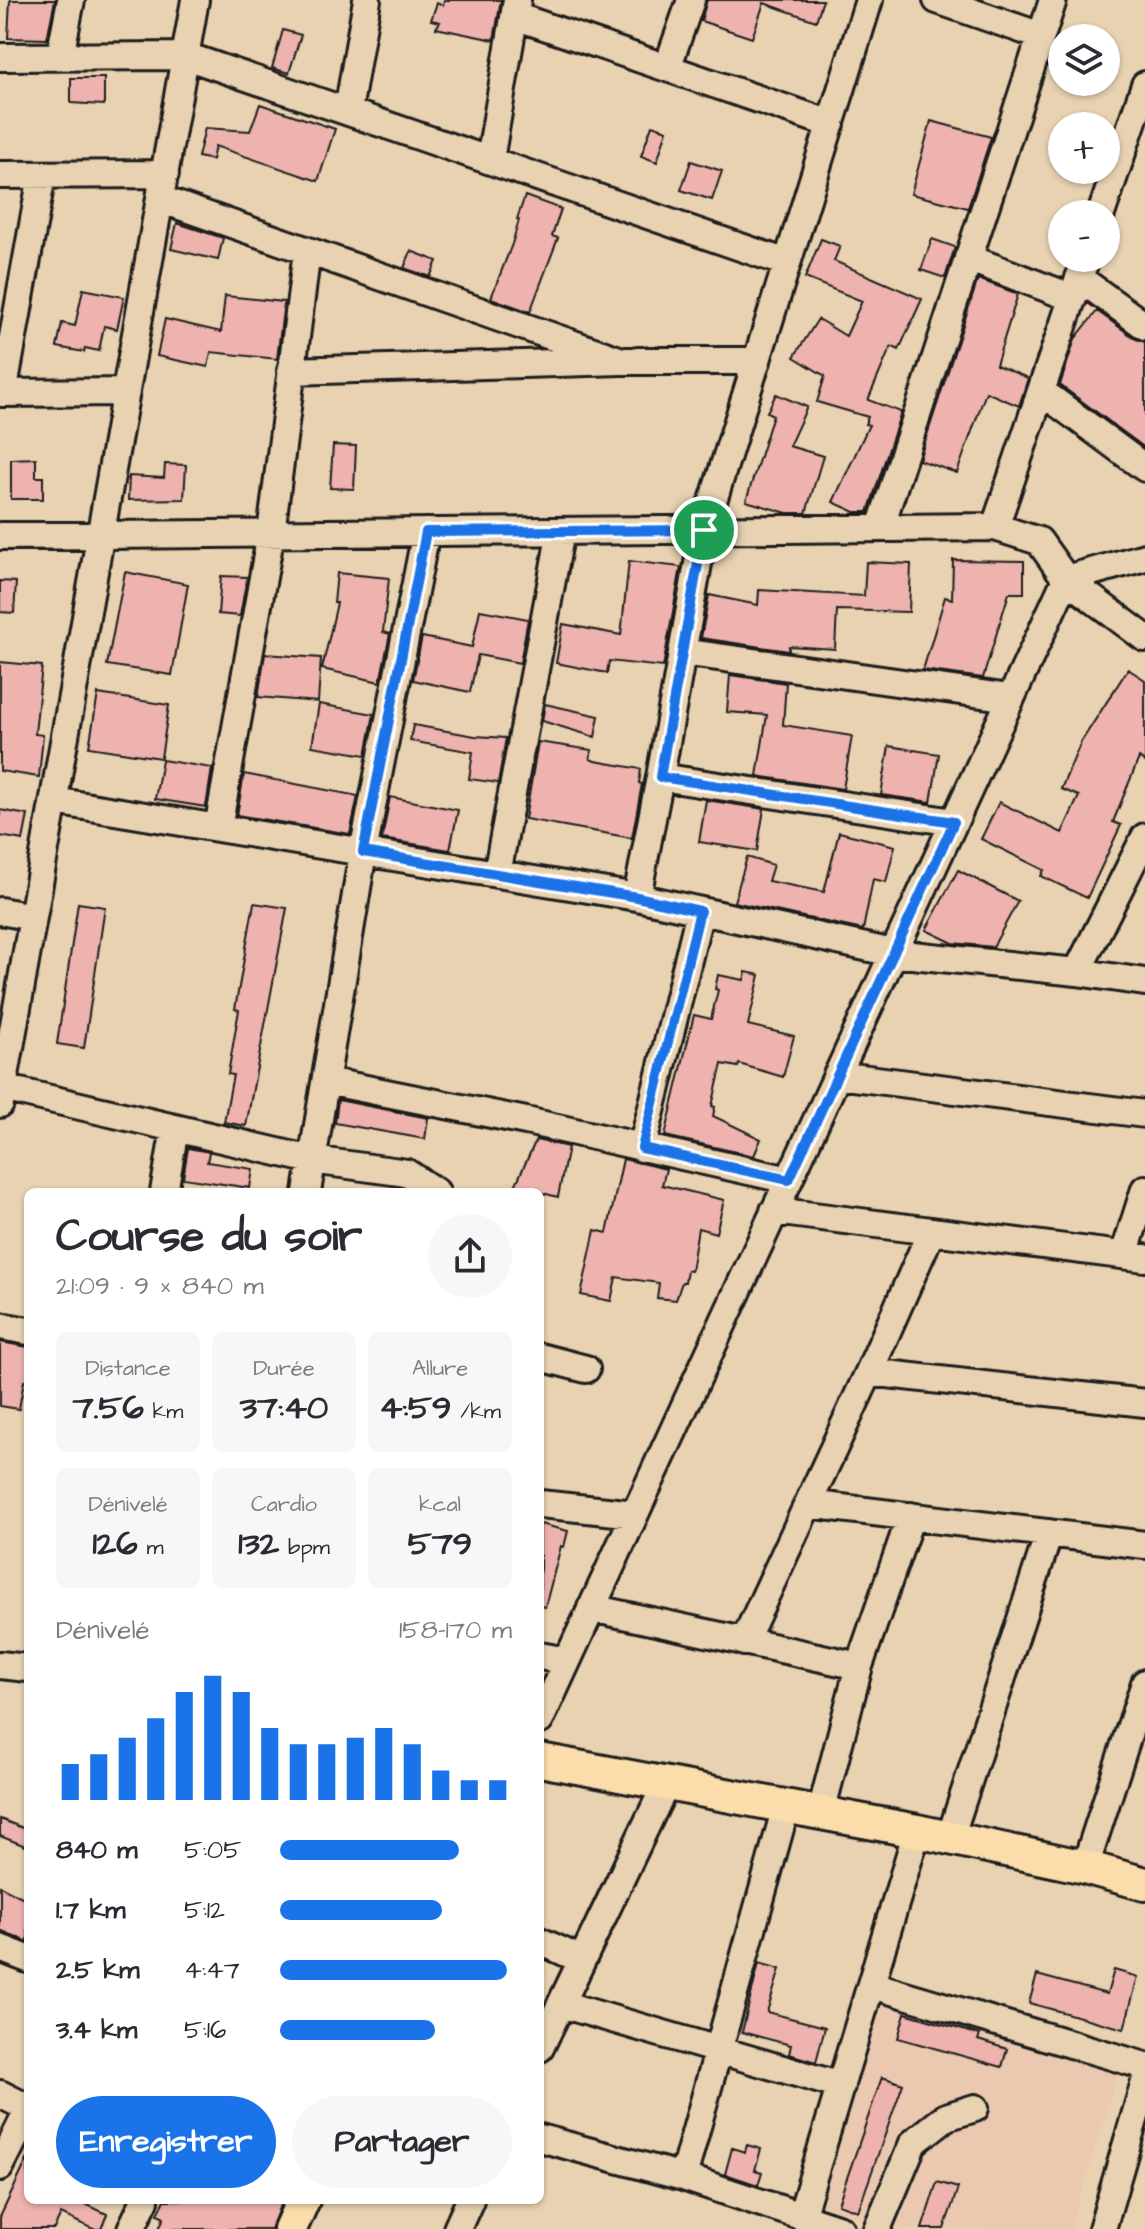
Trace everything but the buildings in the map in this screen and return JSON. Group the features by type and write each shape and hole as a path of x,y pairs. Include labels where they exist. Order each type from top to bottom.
{"main road":[{"path":"544,1761 917,1831 1085,1867 1145,1884"},
{"path":"290,2229 301,2204"}],"street":[{"path":"60,56 71,0"},
{"path":"195,0 1,1096 175,1128 312,1160 407,1173 430,1188"},
{"path":"348,111 367,0"},
{"path":"667,68 691,0"},
{"path":"637,897 704,530 869,0"},
{"path":"937,0 1041,36"},
{"path":"880,528 1053,0"},
{"path":"490,160 516,8 667,68 831,124"},
{"path":"0,57 186,56 787,263"},
{"path":"1106,200 1145,85"},
{"path":"0,175 42,175 162,186 307,251 622,361"},
{"path":"42,175 1,393 126,392"},
{"path":"218,828 271,533 307,251"},
{"path":"968,258 1079,278 1145,326"},
{"path":"995,527 1079,278"},
{"path":"291,371 622,361 757,361"},
{"path":"1041,391 1145,468"},
{"path":"0,536 995,527 1039,541 1066,579 1145,638"},
{"path":"497,874 561,531"},
{"path":"308,1188 363,852 426,532"},
{"path":"544,1711 1066,579 1145,557"},
{"path":"682,652 1010,698"},
{"path":"660,777 954,822"},
{"path":"54,801 637,897 893,953 1145,982"},
{"path":"1077,972 1145,837"},
{"path":"0,911 33,917"},
{"path":"642,1148 700,911"},
{"path":"837,1075 1145,1114"},
{"path":"326,1081 789,1180"},
{"path":"165,1188 175,1128"},
{"path":"774,1211 1135,1256 1145,1189"},
{"path":"744,1642 931,1232"},
{"path":"0,1326 24,1330"},
{"path":"544,1358 586,1369"},
{"path":"869,1372 1145,1403"},
{"path":"544,1504 635,1514"},
{"path":"808,1504 1145,1545"},
{"path":"821,1812 859,1666 911,1516"},
{"path":"950,1838 1049,1533"},
{"path":"591,1608 859,1666"},
{"path":"544,1657 567,1661"},
{"path":"0,1665 24,1668"},
{"path":"1085,1867 1145,1683"},
{"path":"544,2040 667,1782"},
{"path":"683,2177 786,1807"},
{"path":"801,2217 917,1831"},
{"path":"544,1943 582,1960"},
{"path":"0,1948 24,1957"},
{"path":"872,1985 1145,2066"},
{"path":"561,2004 841,2086"},
{"path":"0,2094 24,2108"},
{"path":"1102,2229 1143,2097"},
{"path":"877,2229 913,2143 946,2117 975,2108"},
{"path":"0,2167 24,2118"},
{"path":"544,2139 683,2177 840,2229"},
{"path":"131,2229 143,2204"},
{"path":"457,2229 468,2204"}],"shaded area":[{"path":"882,2003 1118,2073 1070,2229 895,2229 821,2207"}],"route":[{"path":"704,530 660,777 954,822 789,1180 642,1148 700,911 637,897 363,852 426,532 704,530"}]}
